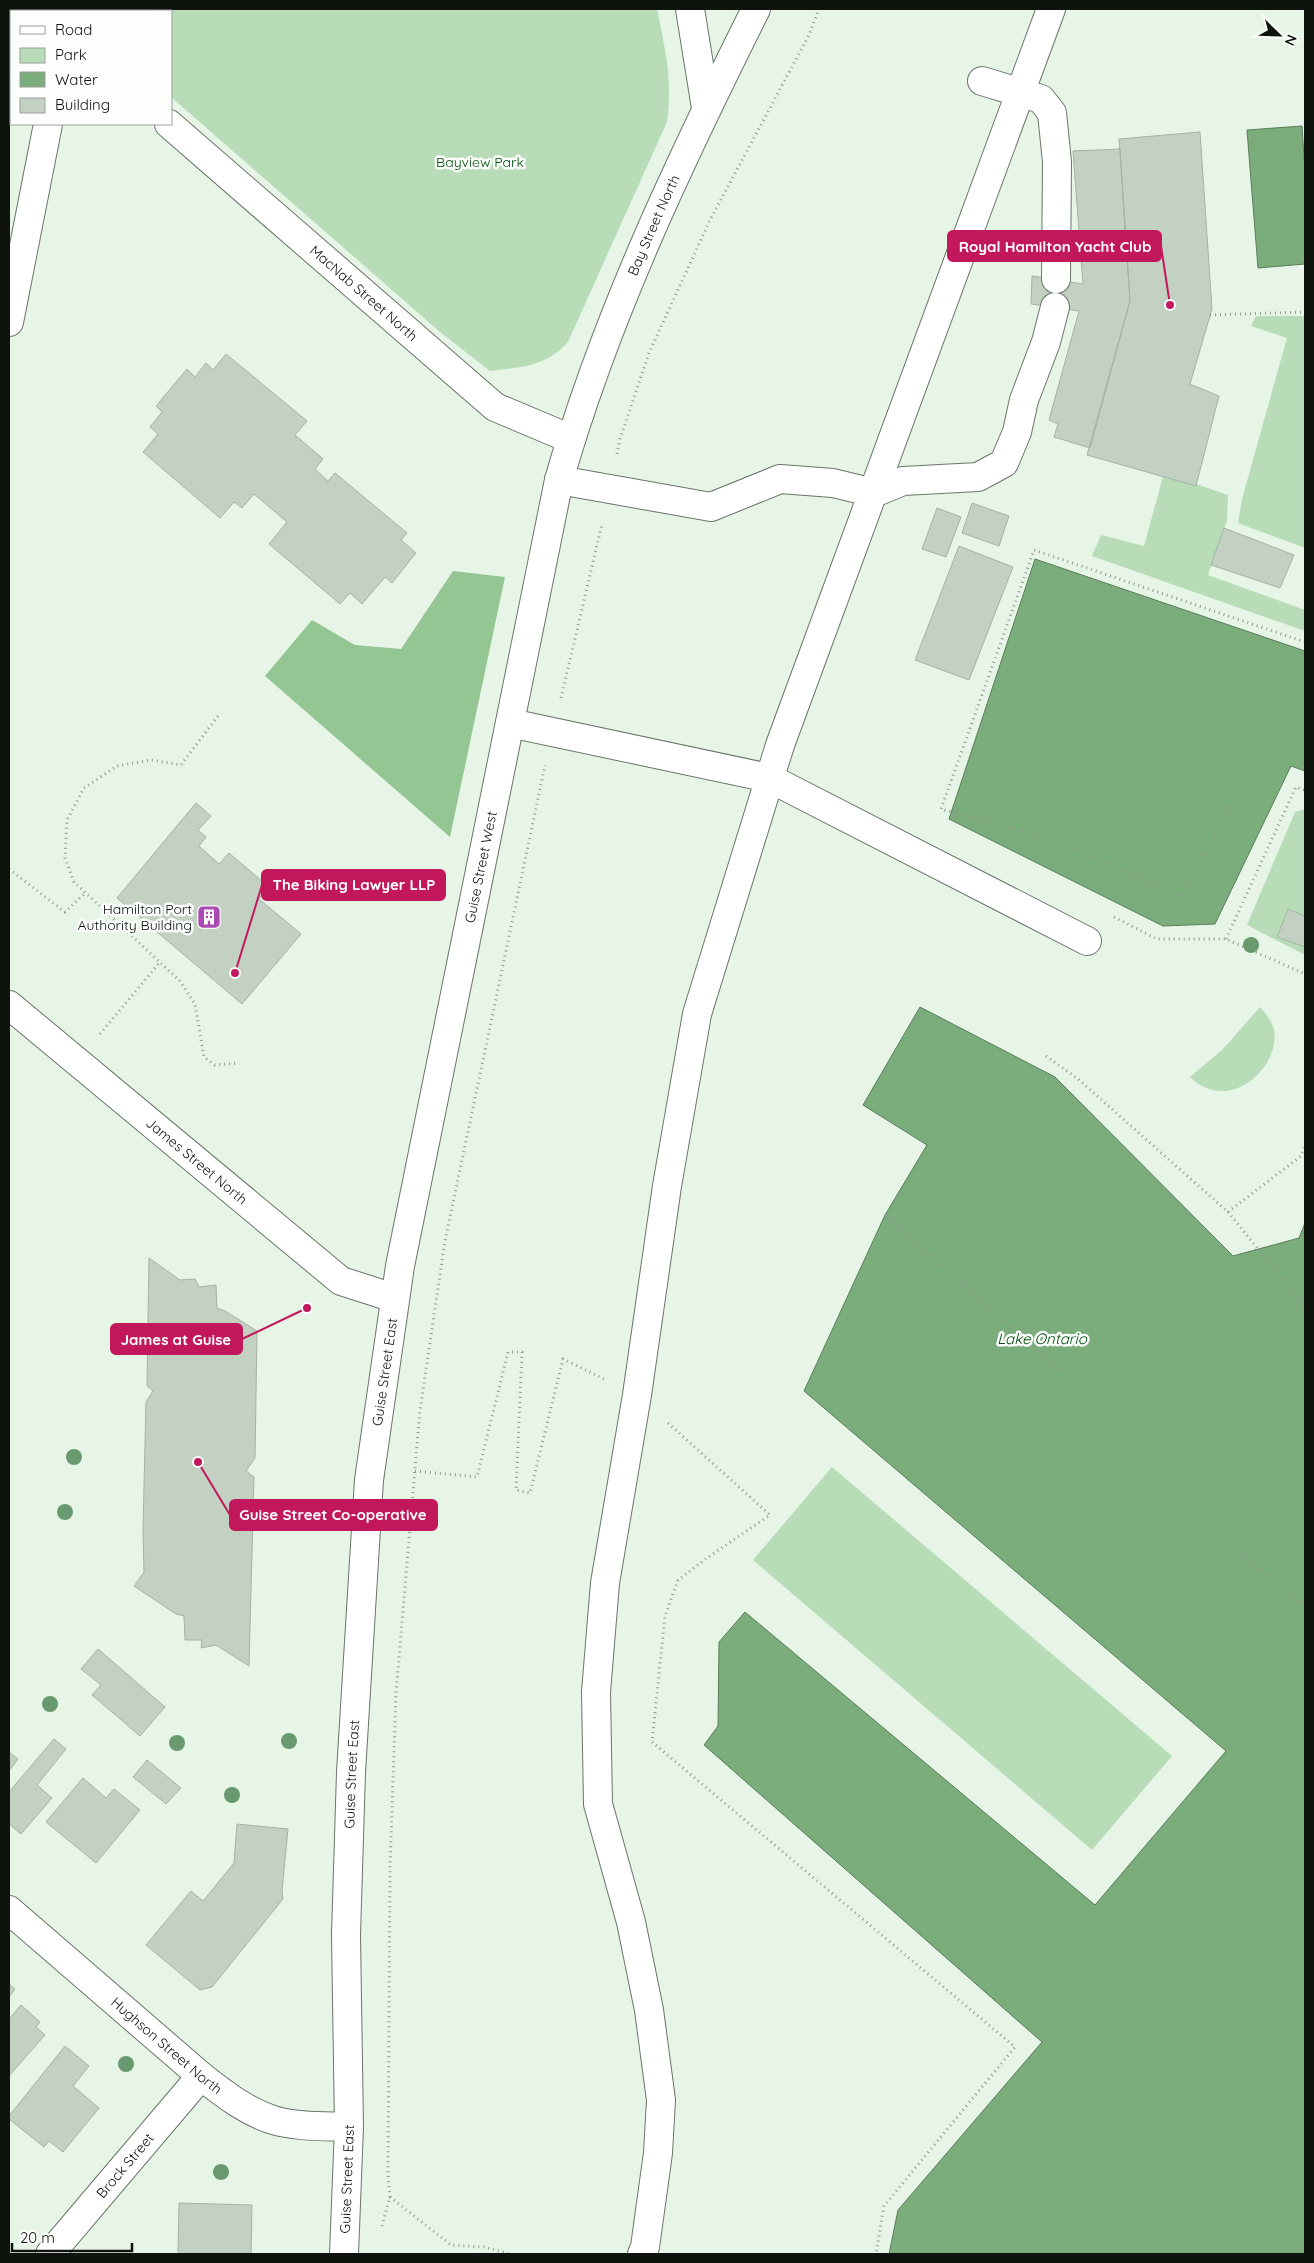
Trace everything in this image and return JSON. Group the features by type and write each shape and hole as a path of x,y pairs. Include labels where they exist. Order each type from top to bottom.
{"street":[{"path":"690,9 706,108"},
{"name":"Bay Street North","path":"571,439 639,255 706,108 756,9"},
{"path":"642,2254 645,2246 658,2154 661,2100 649,2010 631,1922 598,1804 596,1692 605,1583 637,1395 667,1186 698,1014 769,778 1051,9"},
{"path":"982,81 1041,100 1052,113 1057,162 1056,279"},
{"path":"9,322 48,125"},
{"name":"MacNab Street North","path":"170,125 495,407 571,439"},
{"path":"559,480 711,506 780,479 833,483 874,493 903,481 978,477 1004,463 1017,432 1024,400 1046,342 1055,307"},
{"name":"Guise Street West","path":"394,1298 428,1120 559,480 571,439"},
{"path":"510,723 769,778 1087,942"},
{"name":"James Street North","path":"9,1005 341,1281 394,1298"},
{"name":"Guise Street East","path":"344,2254 349,2127 346,1935 351,1772 369,1480 389,1350 394,1298"},
{"name":"Hughson Street North","path":"9,1910 232,2101 273,2120 308,2125 349,2127"},
{"name":"Brock Street","path":"50,2254 201,2076"}],"path":[{"path":"380,2231 390,2197 388,2175 390,1866 396,1693 420,1410 445,1241 533,816 620,439 649,353 710,220 809,35 819,9"},
{"path":"1210,315 1305,312"},
{"path":"1249,771 1181,897 1050,838 941,809 1034,550 1305,642"},
{"path":"218,716 181,765 151,760 116,766 84,788 67,820 65,858 74,882 180,980 195,1004 204,1057 215,1065 239,1063"},
{"path":"1305,790 1296,786 1226,939 1305,974"},
{"path":"9,869 65,912 85,893"},
{"path":"116,1015 160,962"},
{"path":"1046,1056 1078,1079 1228,1212 1305,1307"},
{"path":"1228,1212 1300,1156 1305,1145"},
{"path":"885,1215 1063,1373"},
{"path":"415,1471 477,1477 508,1352 522,1352 516,1490 530,1493 563,1359 637,1395 770,1515 678,1580 665,1616 652,1742 1015,2047 884,2206 876,2254"},
{"path":"1239,1552 1305,1608"},
{"path":"390,2197 451,2245 484,2247 510,2254"}],"green space":[{"name":"Bayview Park","path":"657,9 669,78 667,122 568,342 551,357 542,361 523,367 490,371 440,332 172,98 172,10 108,10"},
{"path":"1256,316 1305,316 1305,548 1238,523 1242,499 1287,338 1251,326"},
{"path":"1164,473 1228,495 1227,520 1208,575 1305,610 1305,631 1092,556 1101,535 1144,546"},
{"path":"1305,809 1305,955 1247,925 1295,812"},
{"path":"1260,1007 1272,1024 1274,1041 1272,1052 1267,1062 1252,1080 1232,1090 1221,1091 1204,1087 1190,1077 1223,1049"},
{"path":"832,1467 1172,1756 1092,1850 753,1560"}],"shaded area":[{"path":"453,571 505,577 450,837 265,676 312,620 355,645 401,649"}],"water":[{"path":"1302,126 1305,172 1305,264 1258,268 1247,130"},
{"path":"1035,559 1305,651 1305,771 1291,766 1215,924 1163,926 949,819"},
{"name":"Lake Ontario","path":"920,1007 1055,1077 1233,1256 1299,1238 1305,1223 1305,2254 889,2254 898,2210 1042,2042 704,1745 718,1726 719,1642 745,1612 1095,1905 1226,1751 804,1391 885,1215 927,1145 863,1105"}],"building":[{"path":"1200,132 1212,309 1190,384 1219,396 1196,486 1087,455 1130,301 1119,139"},
{"path":"1120,149 1130,301 1090,448 1054,437 1058,424 1049,420 1079,311 1031,304 1032,276 1083,284 1073,151"},
{"path":"226,354 307,421 295,435 323,459 315,469 328,481 335,473 407,533 401,540 416,553 392,583 385,577 362,604 350,593 340,604 269,544 287,522 254,494 242,508 234,502 220,518 143,452 158,434 150,427 162,412 156,406 187,369 195,377 206,363 213,370"},
{"path":"972,503 1009,516 999,546 962,533"},
{"path":"937,508 961,517 946,557 922,549"},
{"path":"1224,528 1294,555 1280,588 1211,565"},
{"path":"959,546 1013,567 969,680 915,660"},
{"name":"Hamilton Port Authority Building","path":"196,803 211,816 198,830 206,837 199,846 219,864 229,853 269,887 259,899 301,934 242,1004 117,898"},
{"path":"1288,909 1305,916 1305,947 1277,937"},
{"path":"149,1258 180,1280 195,1279 199,1287 216,1285 217,1308 257,1331 255,1458 246,1471 254,1477 249,1666 216,1645 201,1648 202,1640 185,1640 184,1616 176,1614 134,1586 144,1572 143,1529 146,1402 153,1391 147,1386"},
{"path":"98,1649 165,1707 140,1736 92,1695 101,1685 81,1669"},
{"path":"54,1739 66,1749 37,1785 52,1798 21,1834 9,1824 9,1792"},
{"path":"9,1752 18,1759 9,1771"},
{"path":"147,1760 181,1788 166,1804 133,1777"},
{"path":"83,1778 106,1798 114,1789 140,1810 96,1863 46,1822"},
{"path":"237,1824 288,1829 282,1891 283,1899 212,1987 200,1990 146,1945 191,1891 203,1901 234,1863"},
{"path":"9,1984 15,1989 9,1997"},
{"path":"21,2005 40,2022 36,2027 45,2035 9,2076 9,2019"},
{"path":"65,2046 89,2066 73,2086 99,2108 63,2152 49,2141 44,2147 9,2119 9,2116"},
{"path":"179,2203 252,2205 251,2254 178,2254"}],"place":[{"name":"Royal Hamilton Yacht Club","path":"1170,305"},
{"name":"Hamilton Port Authority Building","path":"209,917"},
{"name":"The Biking Lawyer LLP","path":"235,973"},
{"name":"James at Guise","path":"307,1308"},
{"name":"Guise Street Co-operative","path":"198,1462"}]}
